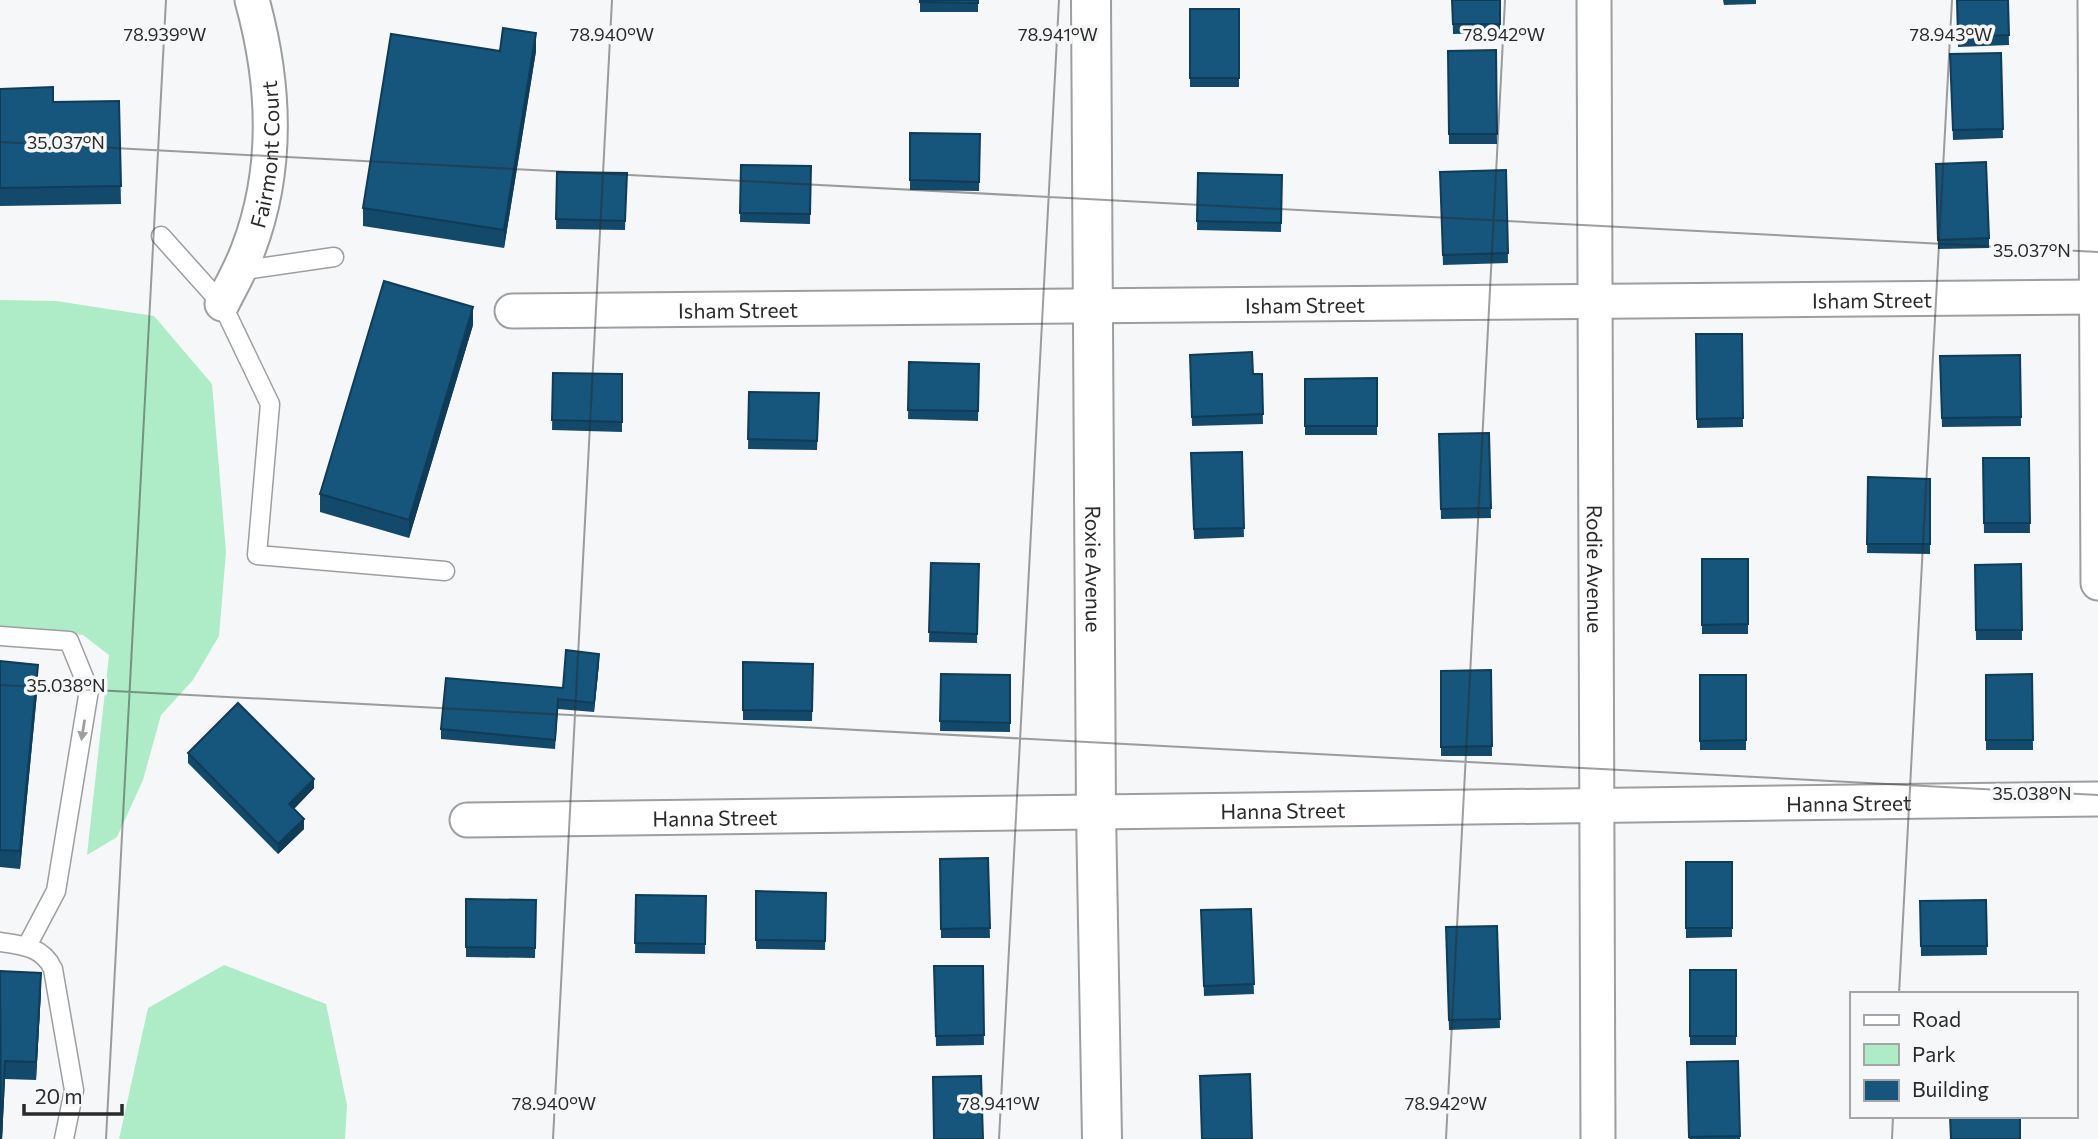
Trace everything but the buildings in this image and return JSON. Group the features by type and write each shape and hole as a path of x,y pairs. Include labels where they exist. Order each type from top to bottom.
{"street":[{"name":"Fairmont Court","path":"222,304 248,251 263,201 271,149 271,97 263,38 252,0"},
{"name":"Roxie Avenue","path":"1091,0 1096,812 1102,1139"},
{"name":"Rodie Avenue","path":"1594,0 1598,1139"},
{"path":"2095,0 2098,583"},
{"name":"Isham Street","path":"512,311 2097,297"},
{"name":"Hanna Street","path":"467,820 2098,799"}],"lane":[{"path":"161,236 222,304 270,404 257,555 445,572"},
{"path":"238,271 334,257"},
{"path":"0,636 69,641 89,690 56,891 27,946"},
{"path":"0,942 27,946 47,957 53,969 74,1090 65,1139"}],"green space":[{"path":"0,300 56,301 154,316 212,384 226,552 219,636 193,680 161,715 143,780 117,837 87,855 109,655 83,635 0,626"},
{"path":"224,965 326,1004 347,1105 345,1139 119,1139 148,1008"}]}
